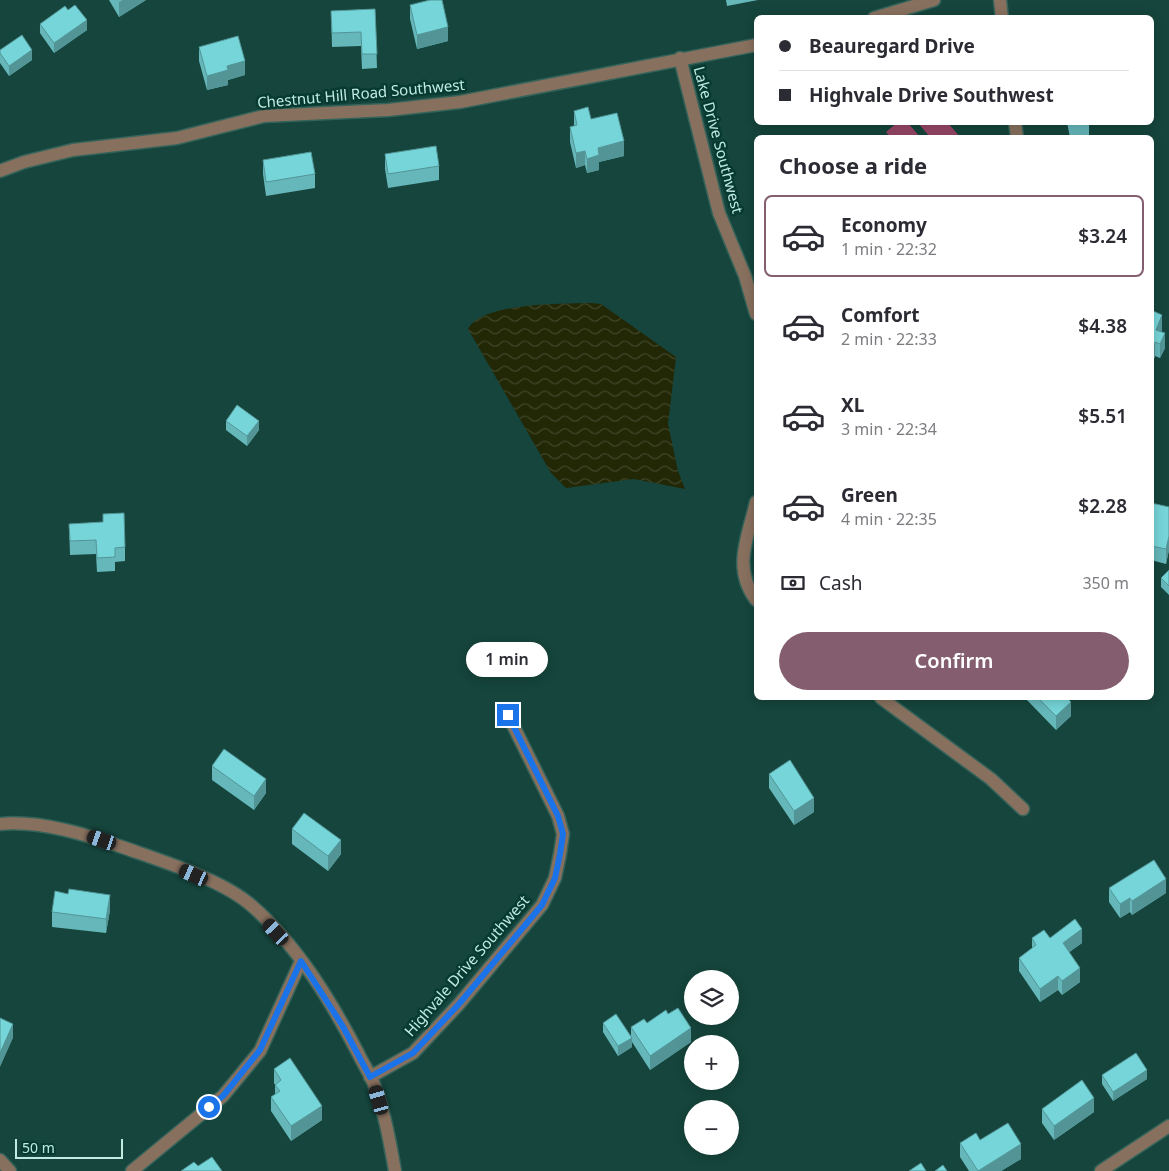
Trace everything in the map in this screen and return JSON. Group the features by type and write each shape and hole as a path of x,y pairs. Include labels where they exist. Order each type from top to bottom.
{"street":[{"path":"884,15 934,0"},
{"path":"1000,0 1002,15"},
{"name":"Chestnut Hill Road Southwest","path":"0,171 24,162 73,150 177,138 264,116 388,110 460,102 542,88 680,58 754,45"},
{"name":"Lake Drive Southwest","path":"680,58 719,213 745,276 754,307"},
{"path":"754,511 742,563 746,583 754,597"},
{"path":"884,700 991,779 1023,809"},
{"name":"Highvale Drive Southwest","path":"370,1077 413,1053 459,1004 542,905 555,878 563,834 558,816 508,715"},
{"path":"0,824 14,823 86,834 166,862 222,887 252,905 301,961 328,1001 370,1077 388,1130 396,1171"},
{"path":"132,1171 223,1096 260,1050 301,961"},
{"path":"1101,1171 1169,1126"},
{"path":"0,1160 10,1171"}],"shaded area":[{"path":"894,125 910,125 918,135 888,135 886,132"},
{"path":"920,125 950,125 958,135 928,135"}],"water":[{"path":"601,304 676,357 668,424 678,471 685,489 634,479 566,488 551,473 468,329 476,320 506,309 524,306"}],"building":[{"path":"430,0 442,0 448,27 417,35 410,5"},
{"path":"75,5 87,20 54,43 40,24 65,6 68,10"},
{"path":"375,9 377,54 362,54 361,32 332,33 331,11"},
{"path":"22,35 32,50 9,66 0,50"},
{"path":"238,36 245,61 227,66 228,70 207,76 199,47"},
{"path":"588,107 591,119 617,113 624,141 598,148 599,155 587,159 585,151 576,153 570,127 577,125 574,111"},
{"path":"436,146 439,166 388,174 385,154"},
{"path":"311,152 315,174 266,182 263,160"},
{"path":"1154,311 1162,315 1156,330 1165,333 1160,344 1155,342 1154,344"},
{"path":"237,405 259,421 247,436 226,421"},
{"path":"1154,504 1169,507 1169,536 1166,549 1154,547"},
{"path":"124,513 125,547 115,548 115,557 97,558 96,540 70,541 69,524 103,522 103,514"},
{"path":"1169,570 1169,586 1161,578"},
{"path":"1040,700 1069,700 1071,702 1056,716"},
{"path":"224,749 266,779 254,796 212,766"},
{"path":"790,760 814,798 794,811 769,774"},
{"path":"304,813 341,840 328,856 292,829"},
{"path":"1154,860 1166,879 1132,901 1130,898 1120,904 1109,888"},
{"path":"69,889 110,895 106,919 52,912 55,891 68,894"},
{"path":"1075,919 1082,929 1063,943 1080,968 1062,981 1058,976 1040,989 1019,958 1036,945 1032,938 1044,930 1050,938"},
{"path":"678,1008 684,1017 684,1025 689,1025 691,1028 650,1056 631,1027 644,1019 647,1023 666,1010 668,1014"},
{"path":"616,1014 632,1038 618,1046 603,1023"},
{"path":"0,1018 13,1024 0,1053"},
{"path":"1136,1053 1147,1070 1113,1092 1102,1075"},
{"path":"290,1058 322,1106 291,1126 271,1097 280,1091 275,1085 281,1080 274,1069"},
{"path":"1082,1080 1094,1098 1054,1126 1042,1109"},
{"path":"1008,1123 1021,1144 978,1171 960,1143 976,1133 980,1140"},
{"path":"212,1157 222,1171 181,1171 194,1162 198,1166"},
{"path":"921,1163 926,1171 909,1171"},
{"path":"943,1165 947,1171 935,1171"}],"route":[{"path":"209,1107 223,1096 260,1050 274,1016 301,961 319,986 350,1038 370,1077 413,1053 459,1004 542,905 555,878 563,834 558,816 508,715"}]}
